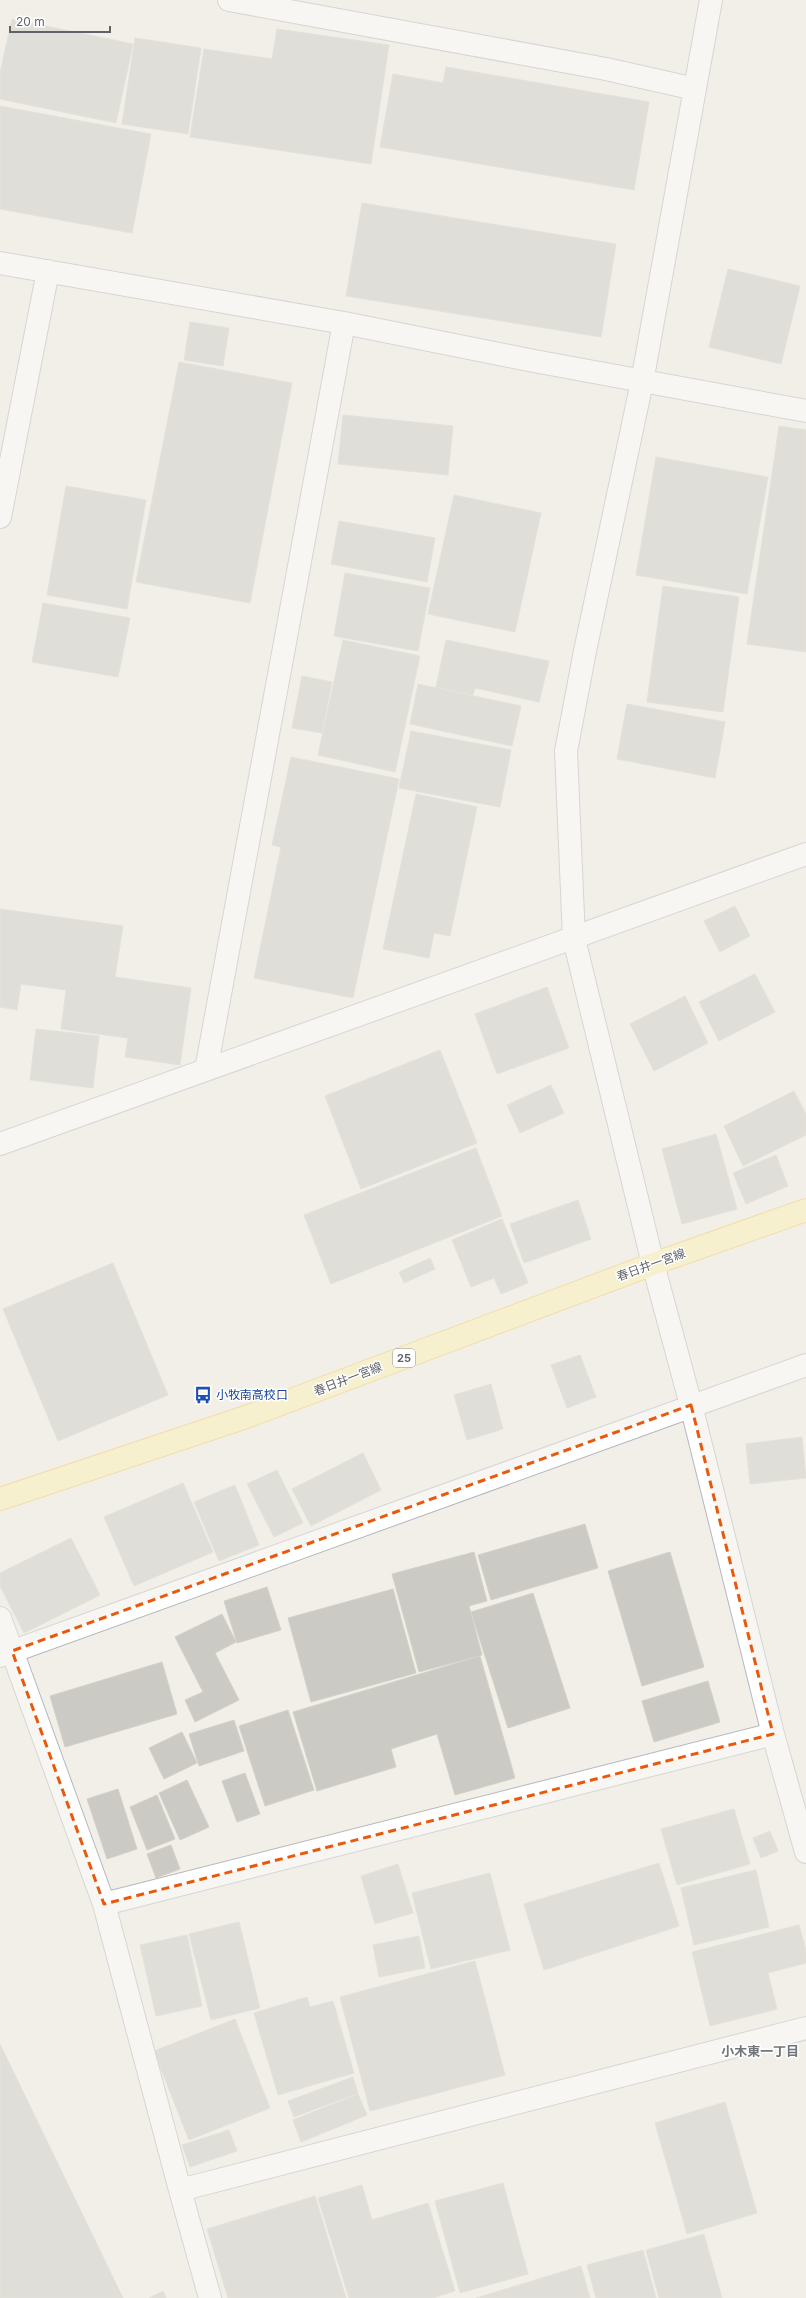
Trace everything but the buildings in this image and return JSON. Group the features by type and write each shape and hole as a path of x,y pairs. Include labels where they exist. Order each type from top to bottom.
{"main road":[{"name":"春日井一宮線","path":"0,1499 246,1417 653,1264 806,1210"}],"street":[{"path":"228,0 606,69 695,89"},
{"path":"711,0 642,382 584,652 566,752 574,939 653,1264 691,1405 773,1734 806,1852"},
{"path":"0,263 344,323 642,382 806,411"},
{"path":"0,517 48,272"},
{"path":"206,1070 344,323"},
{"path":"0,1144 574,939 806,854"},
{"path":"6,1654 691,1405 806,1365"},
{"path":"0,1618 6,1654 104,1904 210,2298"},
{"path":"104,1904 773,1734"},
{"path":"180,2190 806,2028"}],"highlighted area":[{"path":"691,1405 773,1734 104,1904 12,1651"}],"place":[{"name":"小牧南高校口","path":"203,1395"}],"district":[{"name":"小木東一丁目","path":"760,2051"}]}
